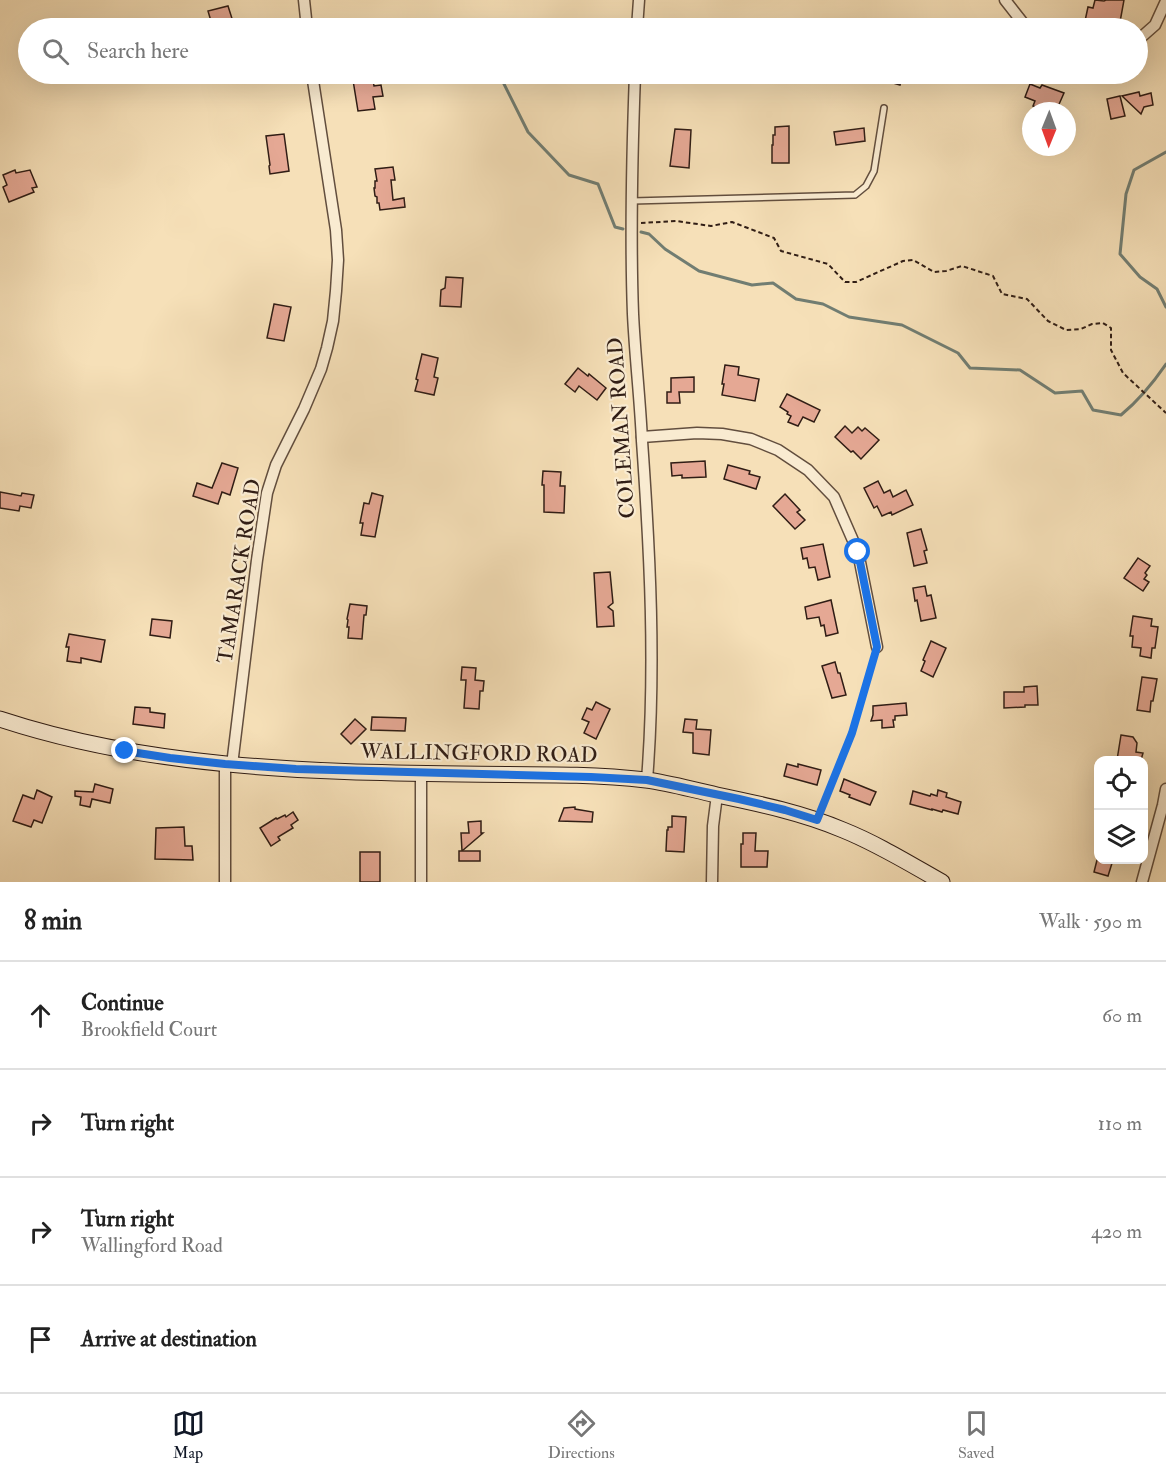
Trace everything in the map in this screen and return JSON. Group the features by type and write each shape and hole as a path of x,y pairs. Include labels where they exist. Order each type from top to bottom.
{"street":[{"path":"304,0 306,18"},
{"path":"638,18 639,0"},
{"path":"1005,0 1019,18"},
{"path":"1148,31 1155,25 1166,1"},
{"name":"TAMARACK ROAD","path":"225,882 228,764 267,494 276,465 321,369 333,321 338,261 336,230 314,84"},
{"name":"COLEMAN ROAD","path":"635,84 632,201 633,316 648,537 651,644 647,780"},
{"path":"642,437 722,434 751,440 778,450 808,470 834,497 858,552 877,647"},
{"name":"WALLINGFORD ROAD","path":"0,719 84,743 159,756 228,764 296,769 647,780 785,810 817,820 868,841 942,882"},
{"path":"421,773 421,882"},
{"path":"1142,882 1166,789"},
{"path":"712,882 713,826 717,795"}],"lane":[{"path":"632,201 855,195 866,186 874,171 884,108"}],"path":[{"path":"632,224 676,221 711,226 732,222 774,238 781,251 828,264 845,282 856,282 903,261 912,260 934,272 946,272 962,266 993,276 1002,294 1027,299 1048,321 1066,330 1081,329 1092,324 1103,323 1111,328 1112,350 1123,373 1166,413"},
{"path":"817,820 852,733 877,647"}],"building":[{"path":"1095,0 1124,0 1121,18 1086,18 1088,7 1093,8"},
{"path":"228,6 232,18 210,18 208,11"},
{"path":"354,84 381,85 383,96 373,97 375,109 358,111"},
{"path":"1030,84 1040,88 1042,85 1064,93 1060,102 1035,102 1025,97"},
{"path":"1139,92 1140,96 1151,93 1153,105 1144,107 1141,114 1122,96"},
{"path":"1120,96 1125,116 1111,119 1107,99"},
{"path":"789,126 789,163 772,163 775,127"},
{"path":"864,128 865,141 836,145 834,132"},
{"path":"675,129 691,130 689,168 670,166"},
{"path":"284,134 289,171 270,174 266,136"},
{"path":"393,167 395,180 391,180 393,200 404,198 405,207 380,210 374,188 375,181 377,181 375,169"},
{"path":"15,170 16,173 30,170 37,187 32,188 34,192 9,202 3,187 7,185 3,175"},
{"path":"446,277 463,278 461,307 440,306 441,290 445,288"},
{"path":"274,304 291,307 284,341 267,338"},
{"path":"422,354 438,358 434,377 438,378 434,395 415,391"},
{"path":"725,365 739,367 738,375 759,379 755,401 722,395"},
{"path":"578,368 606,388 597,400 579,386 575,392 565,384"},
{"path":"694,377 694,392 679,392 680,403 667,403 667,392 671,392 671,378"},
{"path":"787,394 820,410 814,422 803,417 798,426 788,422 791,416 780,407"},
{"path":"845,426 852,433 858,427 862,431 865,428 879,440 861,459 835,437"},
{"path":"705,461 706,477 672,476 671,463"},
{"path":"222,463 238,468 230,495 222,492 218,504 193,496 197,483 212,488"},
{"path":"728,465 750,471 749,474 760,477 756,489 724,479"},
{"path":"543,471 561,472 560,486 565,486 564,513 544,512"},
{"path":"878,481 884,493 890,490 893,497 906,490 913,505 892,515 891,512 882,516 877,506 874,508 864,488"},
{"path":"0,492 21,496 22,493 34,495 31,508 20,506 19,511 0,508"},
{"path":"372,493 383,496 375,537 361,535 363,523 360,523 364,503 369,504"},
{"path":"785,494 800,510 797,512 805,520 795,529 773,506"},
{"path":"921,529 927,550 924,551 927,563 914,566 907,533"},
{"path":"823,544 830,577 818,580 815,567 809,568 807,558 803,559 801,548"},
{"path":"1138,558 1150,566 1144,579 1149,582 1143,591 1124,578"},
{"path":"610,572 613,603 608,607 613,611 614,626 597,627 594,573"},
{"path":"925,586 927,596 931,595 936,618 921,621 913,588"},
{"path":"831,600 838,633 826,636 824,625 821,626 819,617 807,619 805,607"},
{"path":"350,604 367,606 362,639 348,638 347,619"},
{"path":"1133,616 1152,619 1151,626 1158,627 1151,658 1140,656 1141,648 1132,647 1133,636 1130,636"},
{"path":"152,619 172,621 170,638 150,635"},
{"path":"69,634 105,640 101,662 81,658 81,663 67,661 69,647 66,647"},
{"path":"931,641 946,648 933,677 921,671"},
{"path":"835,662 846,695 832,698 822,666"},
{"path":"462,667 476,668 475,680 484,681 483,691 480,691 479,709 464,708 466,680 461,680"},
{"path":"1142,677 1157,679 1150,712 1137,710"},
{"path":"1037,686 1038,705 1004,708 1004,692 1024,692 1024,687"},
{"path":"596,702 610,709 596,739 584,733 589,722 582,719 587,708 592,710"},
{"path":"906,703 907,715 895,716 894,727 882,728 882,720 871,721 873,706"},
{"path":"135,707 150,708 150,712 165,714 164,728 133,724"},
{"path":"372,717 406,718 405,731 371,730"},
{"path":"355,719 366,729 351,744 341,734"},
{"path":"685,719 697,720 696,729 711,730 709,755 693,753 693,733 683,732"},
{"path":"1121,735 1133,737 1137,743 1136,752 1143,753 1142,756 1118,756"},
{"path":"787,764 798,767 798,764 821,770 817,785 784,776"},
{"path":"844,779 876,792 870,805 840,791"},
{"path":"95,784 113,789 110,803 92,799 90,807 80,805 81,797 75,796 75,791 93,792"},
{"path":"37,790 52,797 42,823 34,820 31,827 13,821 23,795 34,799"},
{"path":"938,790 947,793 946,797 961,802 958,814 910,804 913,791 937,796"},
{"path":"575,807 575,809 593,812 592,822 559,821 564,808"},
{"path":"293,812 298,820 291,825 293,828 278,837 280,840 271,846 260,828 276,818 285,815 286,817"},
{"path":"672,816 686,817 684,852 666,851 667,830 668,827 672,827"},
{"path":"481,821 481,833 483,833 462,851 461,833 469,833 468,822"},
{"path":"184,827 185,846 192,846 193,860 155,859 156,828"},
{"path":"743,833 756,833 755,851 768,851 767,867 741,867"},
{"path":"459,851 480,851 480,861 459,861"},
{"path":"360,852 380,852 380,882 360,882"},
{"path":"1096,864 1112,864 1108,876 1094,872"}],"waterway":[{"path":"504,84 528,132 569,175 598,184 615,227 623,229"},
{"path":"1166,152 1134,170 1126,194 1120,254 1140,277 1157,289 1166,307"},
{"path":"641,232 649,234 665,249 699,271 752,285 773,283 796,299 823,304 849,317 902,325 958,353 970,368 1020,370 1055,393 1082,391 1093,410 1121,415 1145,391 1166,364"}],"route":[{"path":"125,751 225,764 296,769 647,780 739,799 817,820 852,733 877,647 858,552"}]}
